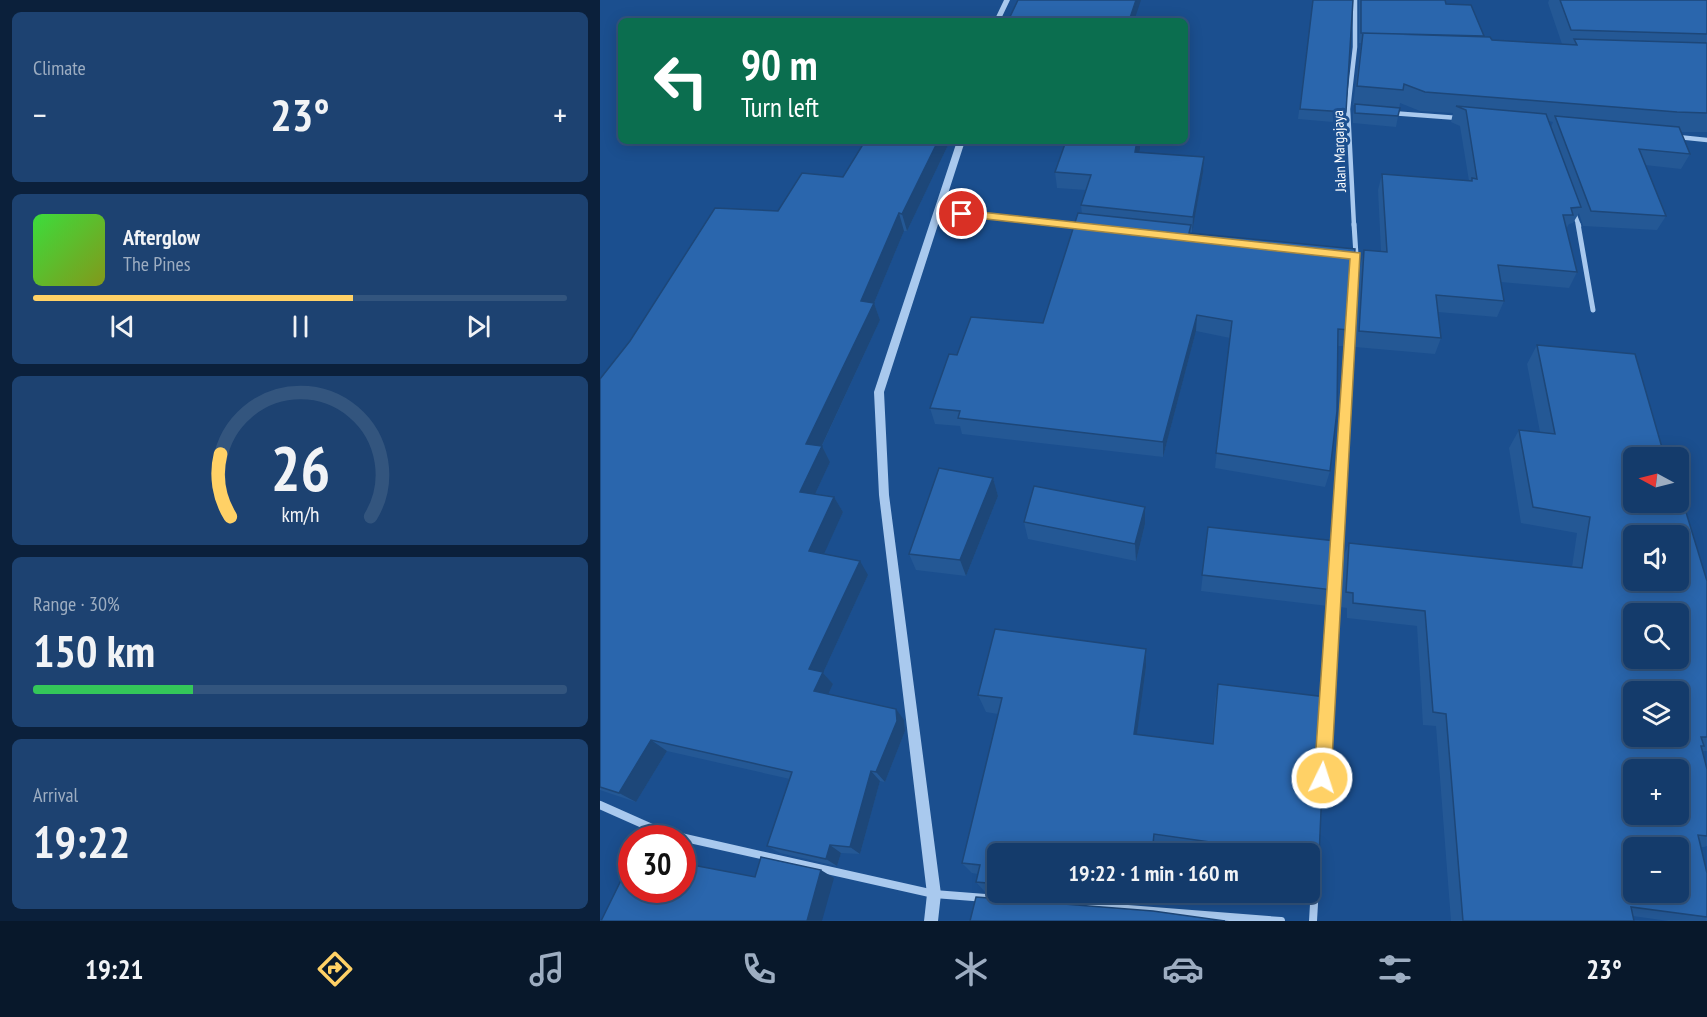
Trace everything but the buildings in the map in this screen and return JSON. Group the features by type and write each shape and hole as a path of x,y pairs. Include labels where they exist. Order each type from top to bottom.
{"street":[{"path":"998,18 1007,0"},
{"name":"Jalan Margajaya","path":"1323,766 1356,255 1348,109 1355,47 1355,0"},
{"path":"1355,47 1367,47"},
{"path":"1348,109 1360,110"},
{"path":"1382,112 1462,118"},
{"path":"1672,137 1707,140"},
{"path":"931,921 934,894 884,495 879,392 960,144"},
{"path":"1573,210 1581,232 1593,310"},
{"path":"939,211 1094,228"},
{"path":"1344,254 1356,255"},
{"path":"600,804 640,825"},
{"path":"696,843 934,894 1281,921"},
{"path":"1313,921 1314,903"}],"route":[{"path":"962,214 1356,255 1322,778"}]}
